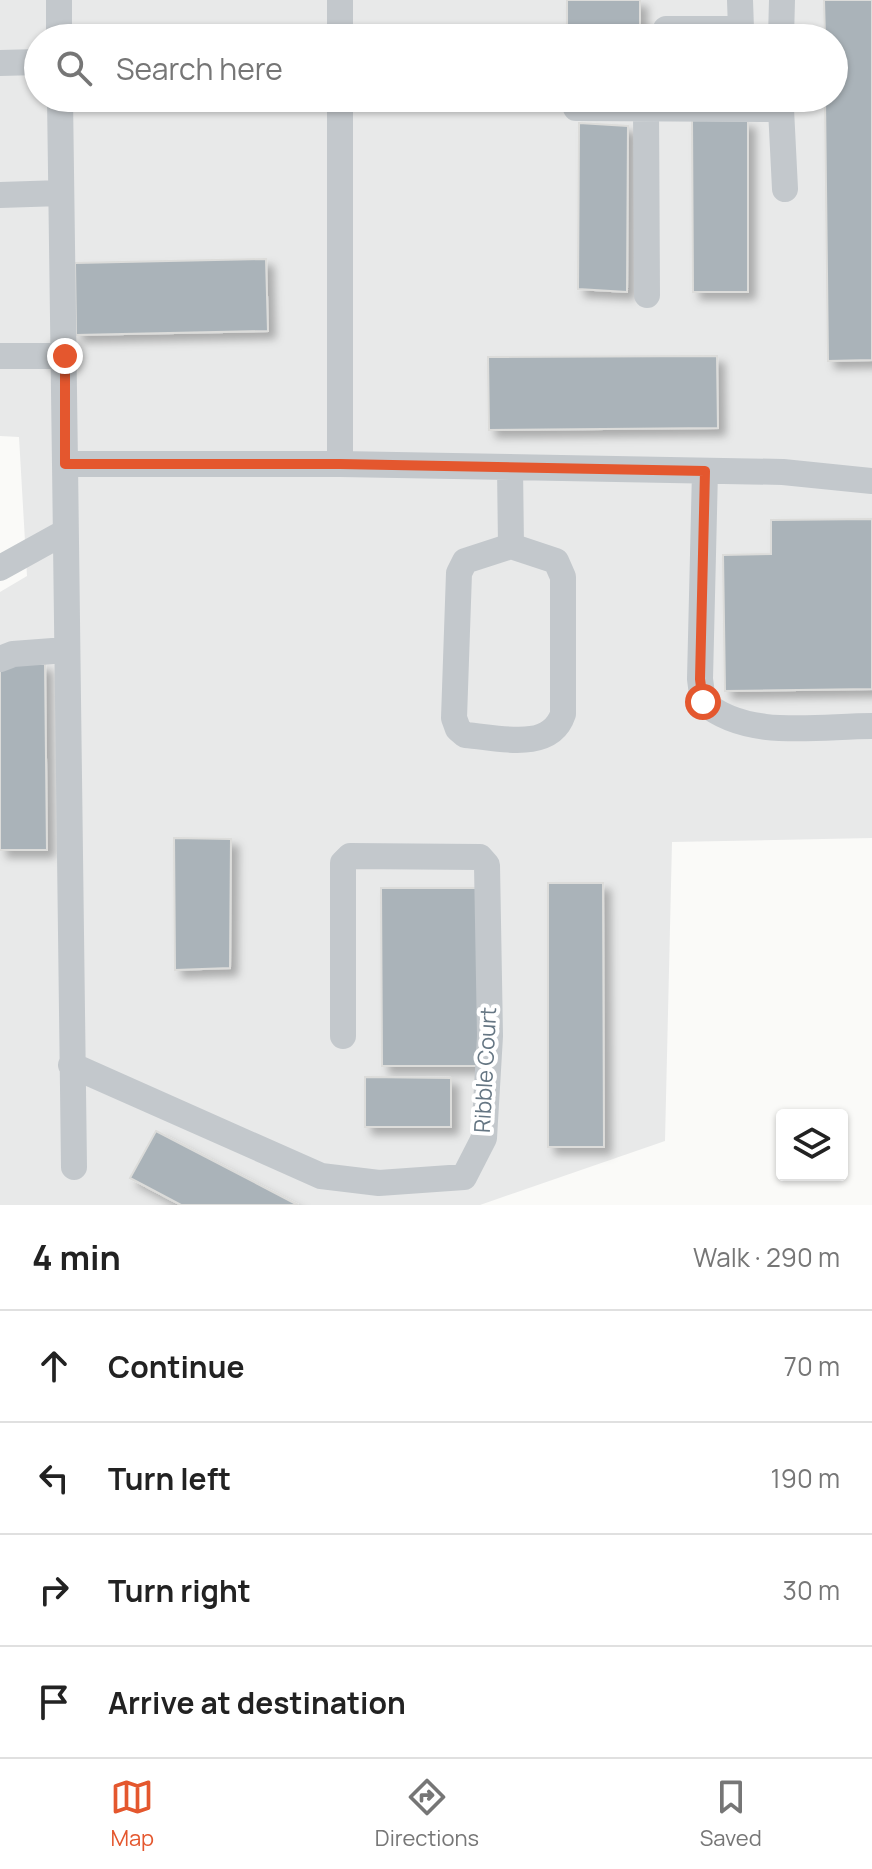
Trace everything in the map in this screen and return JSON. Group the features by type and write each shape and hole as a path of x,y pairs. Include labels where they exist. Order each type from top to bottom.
{"lane":[{"path":"59,0 59,24"},
{"path":"340,0 340,24"},
{"path":"740,0 741,24"},
{"path":"781,24 782,0"},
{"path":"0,63 24,62"},
{"path":"60,112 74,1167"},
{"path":"340,112 340,464"},
{"path":"646,112 647,295"},
{"path":"781,112 785,189"},
{"path":"0,195 61,193"},
{"path":"0,356 65,356"},
{"path":"65,464 340,464 783,472 872,481"},
{"path":"510,467 511,546"},
{"path":"705,471 700,679 703,702 717,714 745,725 872,726"},
{"path":"0,568 65,532"},
{"path":"511,546 556,561 563,577 563,714 559,725 538,740 465,735 458,729 454,718 459,573 465,561 511,546"},
{"path":"0,659 13,654 66,650"},
{"name":"Ribble Court","path":"71,1065 321,1176 379,1183 464,1177 484,1138 490,1036 487,865 480,857 350,856 343,863 343,1036"}],"shaded area":[{"path":"0,0 872,0 872,838 672,842 665,1141 480,1205 0,1205 0,592 27,576 19,437 0,436"}],"building":[{"path":"567,0 640,0 640,24 567,24"},
{"path":"824,0 872,0 872,360 828,361 825,112 848,112 848,24 825,24"},
{"path":"692,120 748,121 748,292 693,292"},
{"path":"579,123 628,126 627,292 578,289"},
{"path":"266,259 268,331 76,335 75,263"},
{"path":"717,356 718,428 489,430 488,357"},
{"path":"872,519 872,689 725,691 723,555 771,554 771,520"},
{"path":"0,664 45,664 47,850 0,850"},
{"path":"174,838 231,839 230,968 175,970"},
{"path":"548,883 603,883 604,1147 548,1147"},
{"path":"381,888 483,888 483,1066 382,1066"},
{"path":"365,1077 451,1078 451,1127 365,1127"},
{"path":"156,1131 298,1205 181,1205 130,1178"}],"route":[{"path":"65,356 65,464 340,464 705,471 700,679 703,702"}]}
